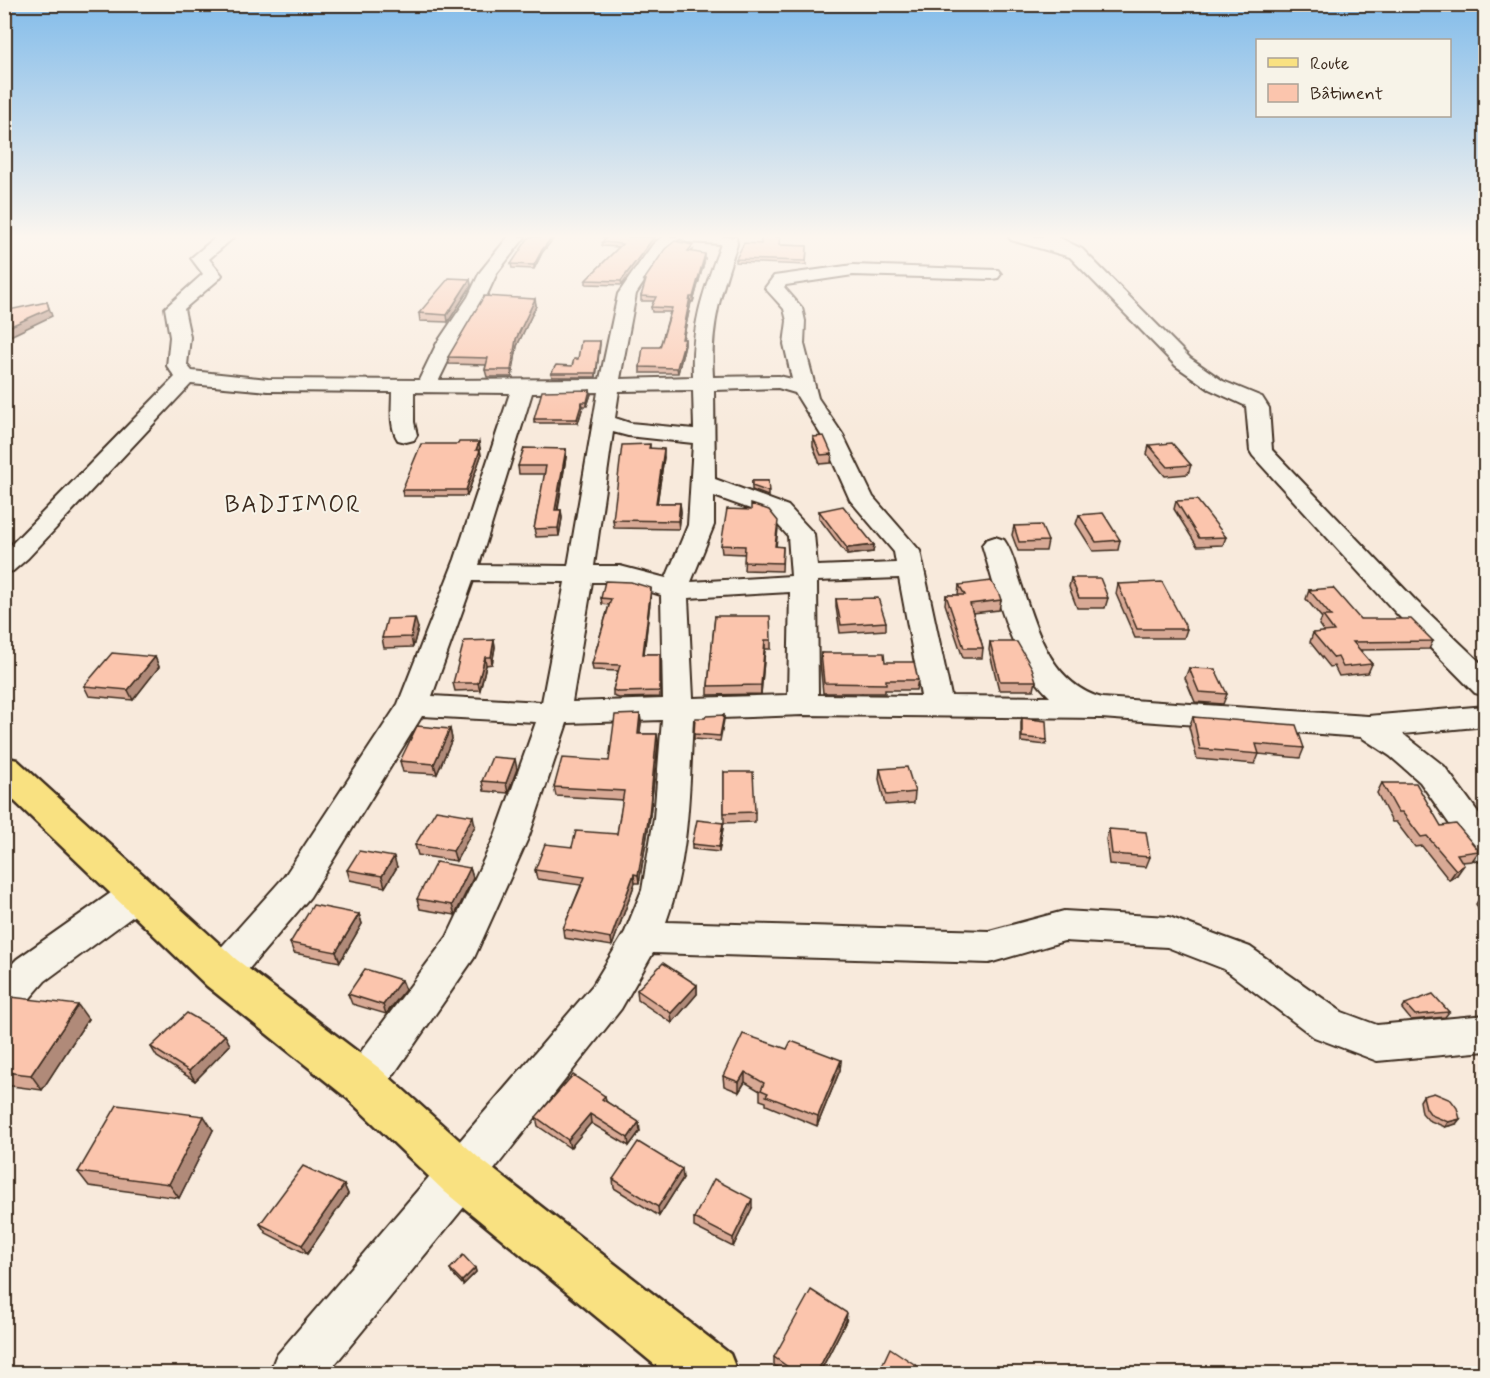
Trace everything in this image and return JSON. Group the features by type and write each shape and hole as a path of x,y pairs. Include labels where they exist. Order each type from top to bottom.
{"main road":[{"path":"4,769 222,973 363,1083 462,1175 711,1374"}],"street":[{"path":"182,301 174,308 180,337 177,366 186,377 268,385 523,387 779,382 803,389"},
{"path":"426,386 447,343 474,301"},
{"path":"363,1083 461,947 512,836 555,713 580,573 615,341 625,301"},
{"path":"294,1374 462,1175 607,997 642,938 661,879 671,818 678,708 674,591 701,525 704,437 702,351 709,301"},
{"path":"787,301 793,308 796,321 794,344 803,389 832,435 862,501 907,552 938,705"},
{"path":"1123,301 1183,363 1216,385 1254,402 1258,408 1261,451 1406,607 1485,686"},
{"path":"4,565 19,553 186,377"},
{"path":"403,386 403,422 406,435"},
{"path":"222,973 297,887 413,705 463,573 523,387"},
{"path":"604,422 628,429 704,437"},
{"path":"702,483 779,511 801,534 804,579 803,705"},
{"path":"995,545 1043,671 1066,696 1101,708"},
{"path":"463,573 620,574 650,581 674,591 910,570"},
{"path":"413,705 555,713 803,705 1101,708 1368,727 1485,716"},
{"path":"1368,727 1401,748 1432,774 1485,850"},
{"path":"4,1000 31,970 138,893"},
{"path":"642,938 989,947 1064,926 1169,932 1237,958 1329,1025 1377,1043 1485,1033"}],"building":[{"path":"429,301 456,301 447,315 419,313"},
{"path":"481,301 534,301 516,339 511,370 485,370 488,358 448,357"},
{"path":"654,301 689,301 682,339 685,339 677,368 640,367 643,347 660,347 672,308 651,307"},
{"path":"47,302 49,309 4,329 4,311"},
{"path":"581,341 600,341 596,373 551,373 556,365 572,366 574,359 578,359"},
{"path":"590,390 587,402 582,402 577,419 534,419 542,391"},
{"path":"824,436 832,454 821,455 813,437"},
{"path":"459,442 479,442 476,450 480,450 466,490 402,490 421,444 458,444"},
{"path":"1172,443 1191,465 1168,467 1149,445"},
{"path":"650,444 649,448 664,449 656,503 680,503 678,521 613,520 622,445"},
{"path":"524,448 566,449 555,510 561,510 558,528 534,529 546,466 518,466"},
{"path":"752,481 768,481 769,492 752,486"},
{"path":"1197,500 1226,537 1199,538 1176,501"},
{"path":"751,504 769,510 778,521 775,546 783,547 782,563 744,562 745,546 721,545 727,509 751,510"},
{"path":"843,506 874,545 847,548 819,511"},
{"path":"1103,513 1120,540 1096,542 1079,515"},
{"path":"1041,525 1048,541 1019,542 1014,526"},
{"path":"1071,578 1100,578 1108,598 1079,598"},
{"path":"605,581 631,582 651,588 643,654 660,654 660,691 619,692 613,690 620,665 592,664 611,599 601,598"},
{"path":"991,581 1001,600 970,604 983,648 964,648 946,595 965,595 959,585"},
{"path":"1162,582 1187,629 1137,629 1118,584"},
{"path":"1333,588 1360,619 1411,619 1433,641 1353,642 1372,664 1343,667 1338,657 1334,658 1313,633 1334,631 1323,616 1331,616 1309,590"},
{"path":"878,598 886,622 841,625 836,599"},
{"path":"715,616 770,616 771,640 765,640 761,685 708,686"},
{"path":"415,618 411,637 382,638 387,619"},
{"path":"494,640 491,657 485,657 478,683 453,683 464,641"},
{"path":"990,642 1017,642 1032,668 1036,681 1000,681"},
{"path":"112,653 155,657 128,690 84,686"},
{"path":"821,653 884,653 885,662 914,662 918,680 886,680 886,684 824,683"},
{"path":"1189,668 1215,669 1227,694 1199,692"},
{"path":"640,714 638,734 657,734 649,815 638,875 634,874 611,938 563,929 585,877 535,870 545,844 572,847 576,831 617,834 624,791 554,787 562,758 609,761 615,715"},
{"path":"724,715 720,736 694,734 695,718"},
{"path":"1193,717 1296,725 1304,748 1256,744 1259,754 1200,749"},
{"path":"1022,718 1046,721 1047,740 1022,737"},
{"path":"417,726 450,729 434,764 400,761"},
{"path":"492,757 515,759 506,783 482,781"},
{"path":"907,767 915,792 887,795 880,769"},
{"path":"724,772 753,772 755,812 724,813"},
{"path":"1382,783 1416,783 1441,826 1456,824 1479,851 1457,854 1464,865 1456,870 1427,836 1421,837 1402,812 1398,812"},
{"path":"436,810 473,816 453,851 415,845"},
{"path":"697,820 723,823 719,847 692,844"},
{"path":"1109,829 1146,832 1150,857 1112,854"},
{"path":"359,851 394,857 382,876 347,870"},
{"path":"436,862 470,868 452,905 417,899"},
{"path":"313,905 359,914 336,952 290,943"},
{"path":"663,963 697,985 671,1013 637,990"},
{"path":"365,969 401,980 383,1005 348,994"},
{"path":"1433,994 1449,1012 1415,1015 1405,1004"},
{"path":"11,997 78,1005 31,1075 4,1072 4,1000"},
{"path":"187,1013 225,1035 189,1071 151,1047"},
{"path":"743,1034 787,1049 791,1041 841,1060 818,1116 766,1096 768,1093 761,1090 764,1083 745,1072 739,1082 723,1076"},
{"path":"573,1075 605,1096 602,1099 639,1122 628,1138 590,1114 568,1140 536,1117"},
{"path":"1434,1093 1451,1100 1457,1108 1460,1119 1448,1122 1431,1115 1426,1108 1423,1096"},
{"path":"117,1105 204,1116 169,1184 78,1172"},
{"path":"638,1142 682,1169 658,1207 613,1179"},
{"path":"303,1166 344,1185 302,1245 260,1224"},
{"path":"714,1179 752,1199 733,1238 694,1218"},
{"path":"463,1255 475,1268 462,1281 450,1269"},
{"path":"811,1290 847,1313 816,1374 798,1374 774,1357"},
{"path":"890,1348 929,1374 878,1374"}],"district":[{"name":"BADJIMOR","path":"293,504"}]}
